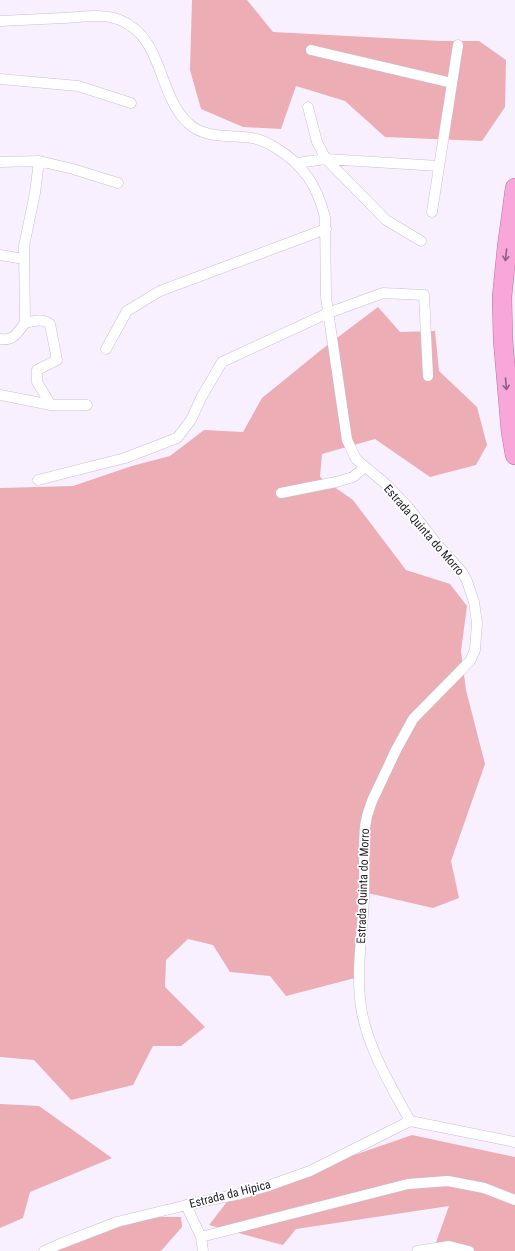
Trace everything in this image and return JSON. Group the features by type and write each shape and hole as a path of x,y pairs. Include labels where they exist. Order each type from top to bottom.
{"highway":[{"path":"515,188 502,297 503,340 510,426 515,455"}],"street":[{"name":"Estrada Quinta do Morro","path":"0,22 93,16 110,17 120,20 139,32 147,41 172,99 181,116 188,124 204,133 260,139 287,154 297,163 312,182 325,217 325,280 328,313 347,440 356,459 398,496 436,544 462,572 467,581 474,602 477,623 475,650 470,661 413,719 396,750 372,801 365,827 364,898 359,981 361,1006 376,1057 410,1121"},
{"path":"432,212 458,46"},
{"path":"311,50 452,83"},
{"path":"0,79 78,86 131,103"},
{"path":"308,107 317,142 326,159 386,220 421,241"},
{"path":"297,163 326,159 439,166"},
{"path":"0,162 39,162 73,169 118,183"},
{"path":"0,339 5,340 15,337 25,323 24,246 35,193 39,162"},
{"path":"106,349 128,311 160,291 326,229"},
{"path":"0,255 24,259"},
{"path":"38,480 125,458 177,438 191,420 200,398 222,362 328,313 383,293 424,295 428,376"},
{"path":"25,323 37,320 46,321 50,324 57,360 37,370 37,382 51,405"},
{"path":"0,395 51,405 87,404"},
{"path":"281,493 336,482 352,477 365,467"},
{"path":"410,1121 515,1142"},
{"name":"Estrada da Hipica","path":"44,1251 117,1222 265,1187 310,1171 410,1121"},
{"path":"201,1237 408,1184 448,1181 484,1188 515,1200"},
{"path":"186,1205 201,1237 203,1251"},
{"path":"417,1251 449,1246 469,1251"}],"shaded area":[{"path":"192,0 247,0 273,32 441,41 479,41 506,60 505,107 482,141 385,137 345,101 296,86 281,129 243,127 201,109 190,70"},
{"path":"378,307 400,332 435,331 439,371 477,407 487,445 476,465 430,477 375,439 322,454 320,477 353,500 406,570 450,584 467,606 461,651 466,690 485,764 451,861 459,898 433,908 359,891 355,978 286,996 270,976 230,972 213,945 188,939 166,960 165,987 205,1027 181,1046 153,1046 133,1085 71,1100 34,1060 0,1057 0,488 73,486 132,466 170,456 204,430 243,432 262,398 321,350"},
{"path":"0,1104 39,1106 112,1158 30,1192 23,1218 0,1228"},
{"path":"412,1135 515,1157 515,1251 421,1251 435,1245 449,1206 296,1229 283,1245 209,1225 230,1198"},
{"path":"147,1217 181,1217 182,1227 161,1251 53,1251 97,1231"}]}
